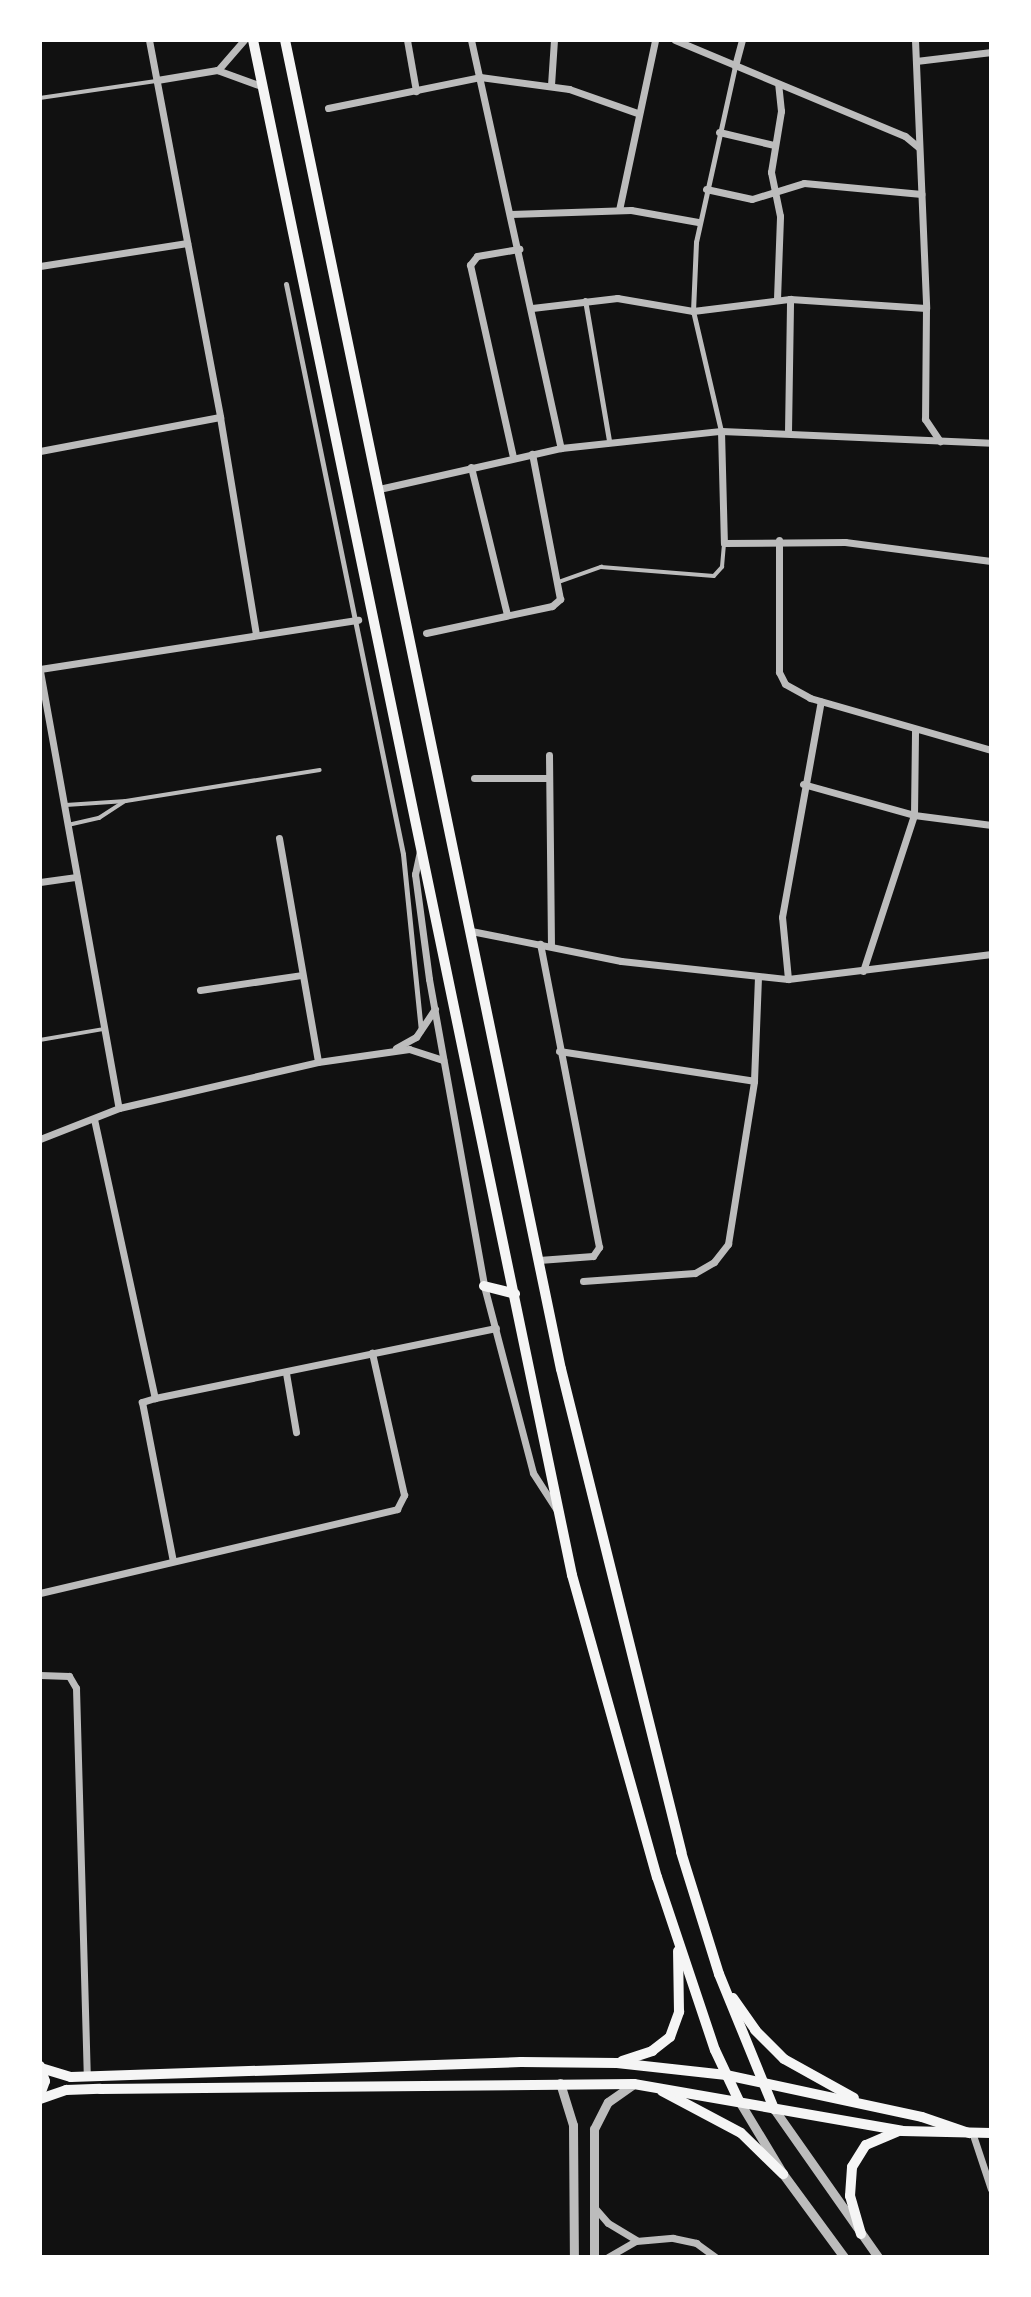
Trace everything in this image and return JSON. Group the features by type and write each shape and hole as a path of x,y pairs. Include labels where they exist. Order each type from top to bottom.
{"main road":[{"path":"253,40 572,1575 677,1937 726,2075 739,2101"},
{"path":"285,40 561,1369 668,1798 719,1974 774,2109"},
{"path":"484,1286 515,1294"},
{"path":"617,2063 652,2051 670,2037 680,1996 677,1937"},
{"path":"719,1974 755,2030 784,2059 870,2106"},
{"path":"41,2067 63,2075 87,2075 453,2064 617,2063 726,2075 762,2082 935,2120 973,2135"},
{"path":"453,2064 453,2083"},
{"path":"41,2067 45,2081 40,2097 83,2089 453,2083 634,2084 902,2131 973,2135 991,2133"},
{"path":"652,2086 727,2124 783,2174"},
{"path":"861,2234 850,2196 852,2167 866,2145 902,2131"}],"street":[{"path":"149,40 220,417 256,635"},
{"path":"218,70 244,40"},
{"path":"407,40 416,91"},
{"path":"471,40 561,448"},
{"path":"551,85 554,40"},
{"path":"619,209 637,113 655,40"},
{"path":"675,40 905,136 919,147"},
{"path":"742,40 698,222 694,311 721,431 724,543 779,540 845,542 991,561"},
{"path":"915,40 926,309 925,419 940,442"},
{"path":"916,61 991,52"},
{"path":"157,80 218,70 261,86"},
{"path":"328,108 480,77 551,85 637,113"},
{"path":"777,299 780,216 771,172 781,111 778,84"},
{"path":"719,132 774,145"},
{"path":"706,189 752,199 804,183 921,194"},
{"path":"511,214 619,209 698,222"},
{"path":"40,266 187,243"},
{"path":"513,457 470,265 477,256 519,249"},
{"path":"286,284 358,620 403,855 421,1031"},
{"path":"531,307 585,299 639,300 694,311 790,299 926,309"},
{"path":"585,299 609,441"},
{"path":"788,432 790,299"},
{"path":"40,450 220,417"},
{"path":"379,489 561,448 721,431 991,443"},
{"path":"426,634 557,603 559,582 533,454"},
{"path":"471,467 507,615"},
{"path":"779,540 779,672 791,689 821,701 991,750"},
{"path":"119,1108 40,670 358,620"},
{"path":"788,979 782,917 803,784 821,701"},
{"path":"863,971 914,815 915,729"},
{"path":"549,755 551,946"},
{"path":"474,778 549,778"},
{"path":"803,784 914,815 991,825"},
{"path":"279,838 318,1062"},
{"path":"420,850 415,874 443,1060 484,1286 533,1473 544,1496 562,1517"},
{"path":"40,882 77,877"},
{"path":"471,931 621,961 788,979 991,954"},
{"path":"539,1260 593,1256 599,1247 540,944"},
{"path":"200,990 302,975"},
{"path":"583,1281 684,1276 705,1268 722,1253 731,1233 754,1081 758,977"},
{"path":"392,1050 421,1031 435,1009"},
{"path":"40,1139 119,1108 318,1062 392,1050 417,1050 443,1060"},
{"path":"559,1051 754,1081"},
{"path":"94,1119 155,1398"},
{"path":"173,1561 142,1402 496,1328"},
{"path":"40,1593 397,1509 404,1495 372,1353"},
{"path":"286,1373 296,1432"},
{"path":"40,1675 69,1676 76,1688 87,2075"},
{"path":"560,2083 573,2125 574,2257"},
{"path":"594,2257 594,2129 608,2102 634,2084"},
{"path":"739,2101 783,2174 844,2257"},
{"path":"774,2109 878,2257"},
{"path":"973,2135 991,2189"},
{"path":"593,2206 608,2223 636,2241"},
{"path":"608,2257 636,2241 684,2239 715,2257"}],"lane":[{"path":"40,98 157,80"},
{"path":"559,582 601,567 714,576 722,567 724,543"},
{"path":"64,805 125,801 320,770"},
{"path":"68,825 99,818 125,801"},
{"path":"40,1040 104,1029"}]}
